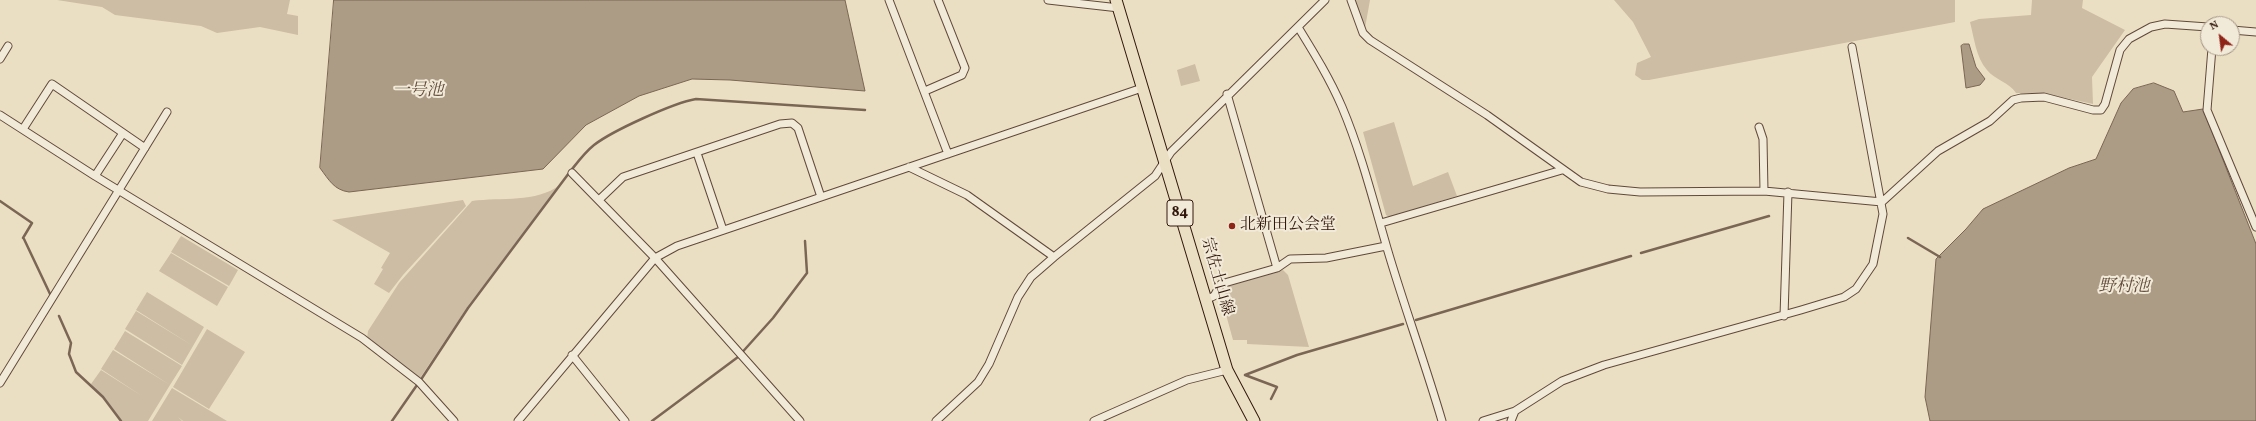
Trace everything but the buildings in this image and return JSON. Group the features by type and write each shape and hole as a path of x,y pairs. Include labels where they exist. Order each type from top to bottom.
{"main road":[{"name":"宗佐土山線","path":"1117,4 1227,370 1254,421"}],"street":[{"path":"889,0 948,154"},
{"path":"925,91 962,75 964,68 938,0"},
{"path":"1048,0 1117,4"},
{"path":"936,421 978,382 989,364 1024,287 1054,257 1155,176 1165,164 1171,152 1228,94 1325,0"},
{"path":"1351,0 1363,33 1370,40 1487,115 1562,170 1581,182 1608,189 1640,192 1764,191 1788,192 1882,202 1938,151 1990,122 2013,100 2021,98 2044,97 2093,110 2101,110 2105,104 2120,50 2129,39 2151,27 2165,24 2200,26"},
{"path":"1298,27 1319,62 1342,106 1358,147 1386,246 1425,363 1442,421"},
{"path":"2240,31 2256,32"},
{"path":"0,59 8,46"},
{"path":"1483,421 1515,411 1574,375 1604,365 1784,316 1844,297 1856,289 1873,264 1883,214 1882,202 1852,47"},
{"path":"2211,56 2207,110 2256,227"},
{"path":"23,129 52,84 145,148"},
{"path":"518,421 655,258 677,246 1142,88"},
{"path":"1228,94 1277,268"},
{"path":"0,382 167,112"},
{"path":"0,115 95,176 362,338 419,382 454,421"},
{"path":"602,198 623,177 780,124 792,123 798,128 821,197"},
{"path":"1759,127 1763,139 1764,191"},
{"path":"95,176 123,133"},
{"path":"697,153 723,230"},
{"path":"909,167 967,195 1054,257"},
{"path":"1380,223 1562,170"},
{"path":"572,173 655,258 800,421"},
{"path":"1784,316 1788,192"},
{"path":"1205,300 1214,296 1222,284 1277,268 1290,259 1326,258 1386,246"},
{"path":"572,356 625,421"},
{"path":"1094,421 1187,380 1227,370"},
{"path":"1511,421 1515,411"}],"shaded area":[{"path":"57,0 290,0 287,14 298,16 298,35 260,27 217,33 201,26 115,15 102,7"},
{"path":"1355,0 1370,0 1365,28"},
{"path":"1614,0 1955,0 1955,22 1649,80 1642,80 1635,75 1637,63 1651,57 1633,22"},
{"path":"2032,0 2083,0 2082,8 2125,30 2092,77 2093,104 2042,93 2016,93 2010,86 1990,73 1980,60 1970,22 1979,19 2031,15"},
{"path":"1195,64 1200,81 1181,86 1177,70"},
{"path":"1394,122 1413,186 1448,172 1457,196 1389,217 1386,215 1363,132"},
{"path":"560,185 470,303 420,378 367,339 368,331 399,283 472,201 540,195 551,191"},
{"path":"463,200 466,206 403,275 389,293 374,284 390,253 332,220"},
{"path":"181,236 238,270 229,286 171,252"},
{"path":"171,253 228,287 217,306 159,271"},
{"path":"1283,270 1288,275 1309,347 1247,344 1247,340 1233,340 1222,300 1229,286"},
{"path":"147,292 204,327 193,346 136,310"},
{"path":"136,311 193,346 182,365 125,329"},
{"path":"207,329 245,352 209,409 173,387"},
{"path":"125,331 182,366 170,385 114,349"},
{"path":"113,350 170,385 148,421 122,421 91,384 101,370 142,396 101,369"},
{"path":"172,388 227,421 183,421 178,417 182,421 152,421"}],"water":[{"name":"一号池","path":"334,0 845,0 865,91 730,80 692,79 639,96 586,125 543,169 349,192 336,187 320,168"},
{"path":"1964,44 1969,44 1976,67 1985,79 1980,85 1966,88 1961,46"},
{"name":"野村池","path":"2154,83 2174,91 2183,112 2203,109 2256,244 2256,421 1930,421 1925,397 1936,259 1966,229 1983,209 2069,168 2096,159 2121,103 2133,89"}],"waterway":[{"path":"422,378 468,308 569,173 587,151 614,132 658,112 696,99 865,110"},
{"path":"0,201 32,223 23,238"},
{"path":"1641,253 1769,216"},
{"path":"1908,238 1940,257"},
{"path":"24,239 51,296"},
{"path":"652,421 738,357 773,318 807,273 805,241"},
{"path":"1416,320 1631,256"},
{"path":"59,316 71,343 69,354 76,372 103,397 121,421"},
{"path":"1271,399 1277,387 1245,375 1297,355 1403,324"},
{"path":"392,421 417,385"}],"place":[{"name":"北新田公会堂","path":"1232,226"}]}
